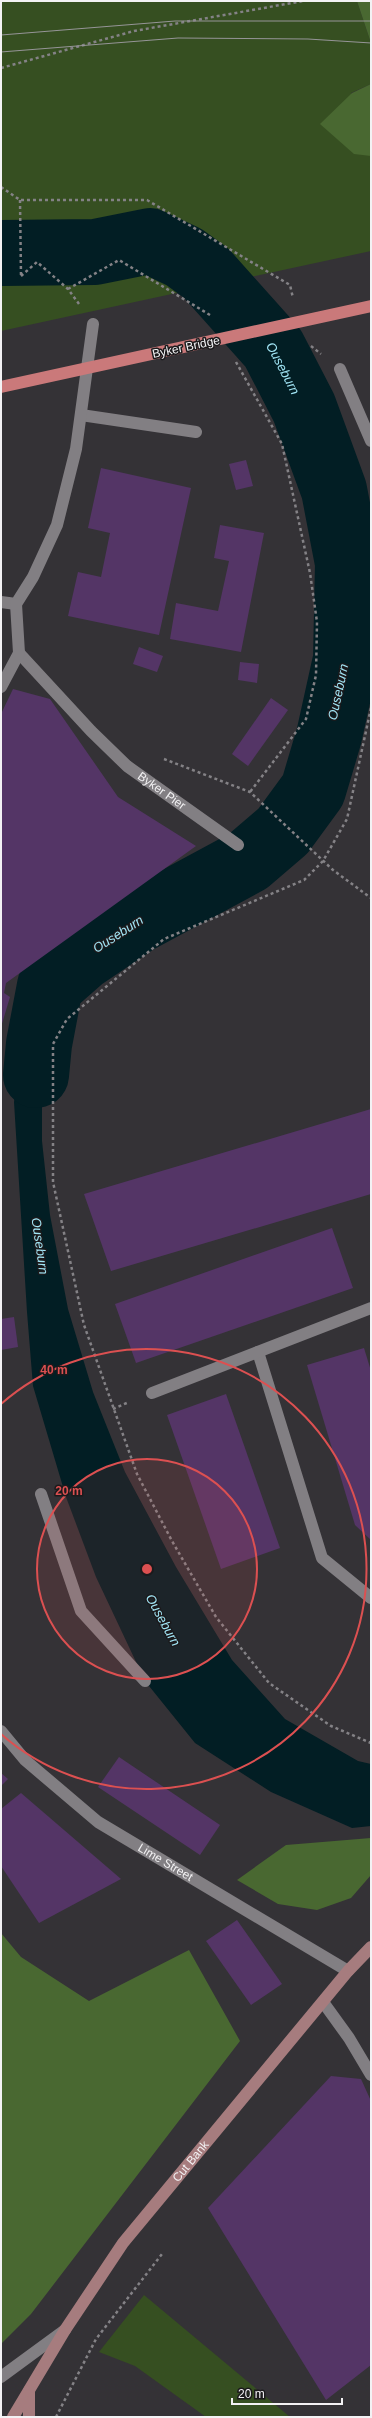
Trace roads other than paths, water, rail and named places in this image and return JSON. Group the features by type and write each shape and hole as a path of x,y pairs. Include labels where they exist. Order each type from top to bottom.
{"main road":[{"name":"Byker Bridge","path":"1,388 371,306"},
{"name":"Cut Bank","path":"13,2417 65,2330 124,2243 348,1972 371,1947"},
{"path":"29,2417 30,2390"}],"street":[{"path":"1,687 19,653 16,604 33,577 57,525 76,449 93,324"},
{"path":"340,369 371,441"},
{"path":"80,415 196,432"},
{"path":"1,602 16,604"},
{"name":"Byker Pier","path":"19,653 91,731 127,766 238,845"},
{"path":"152,1392 370,1309"},
{"path":"258,1352 322,1558 371,1598"},
{"path":"41,1494 81,1611 145,1681"},
{"name":"Lime Street","path":"1,1731 24,1760 98,1822 348,1972"},
{"path":"323,2002 349,2038 371,2075"},
{"path":"1,2377 65,2330"}],"water":[{"path":"50,986 42,1063 42,1141 50,1215 68,1309 93,1392 125,1472 176,1567 232,1660 285,1719 358,1761 371,1764 371,1826 352,1828 271,1792 195,1743 145,1681 96,1577 66,1497 33,1386 27,1312 14,1102 26,1023"}],"waterway":[{"name":"Ouseburn","path":"1,253 95,252 150,241 184,257 206,273 273,348 304,408 334,490 348,563 346,659 329,736 313,790 283,831 248,861 135,922 83,957 50,986 39,1044 36,1075"}],"tram line":[{"path":"1,35 175,21 371,21"},
{"path":"1,52 178,38 308,39 371,43"}]}
